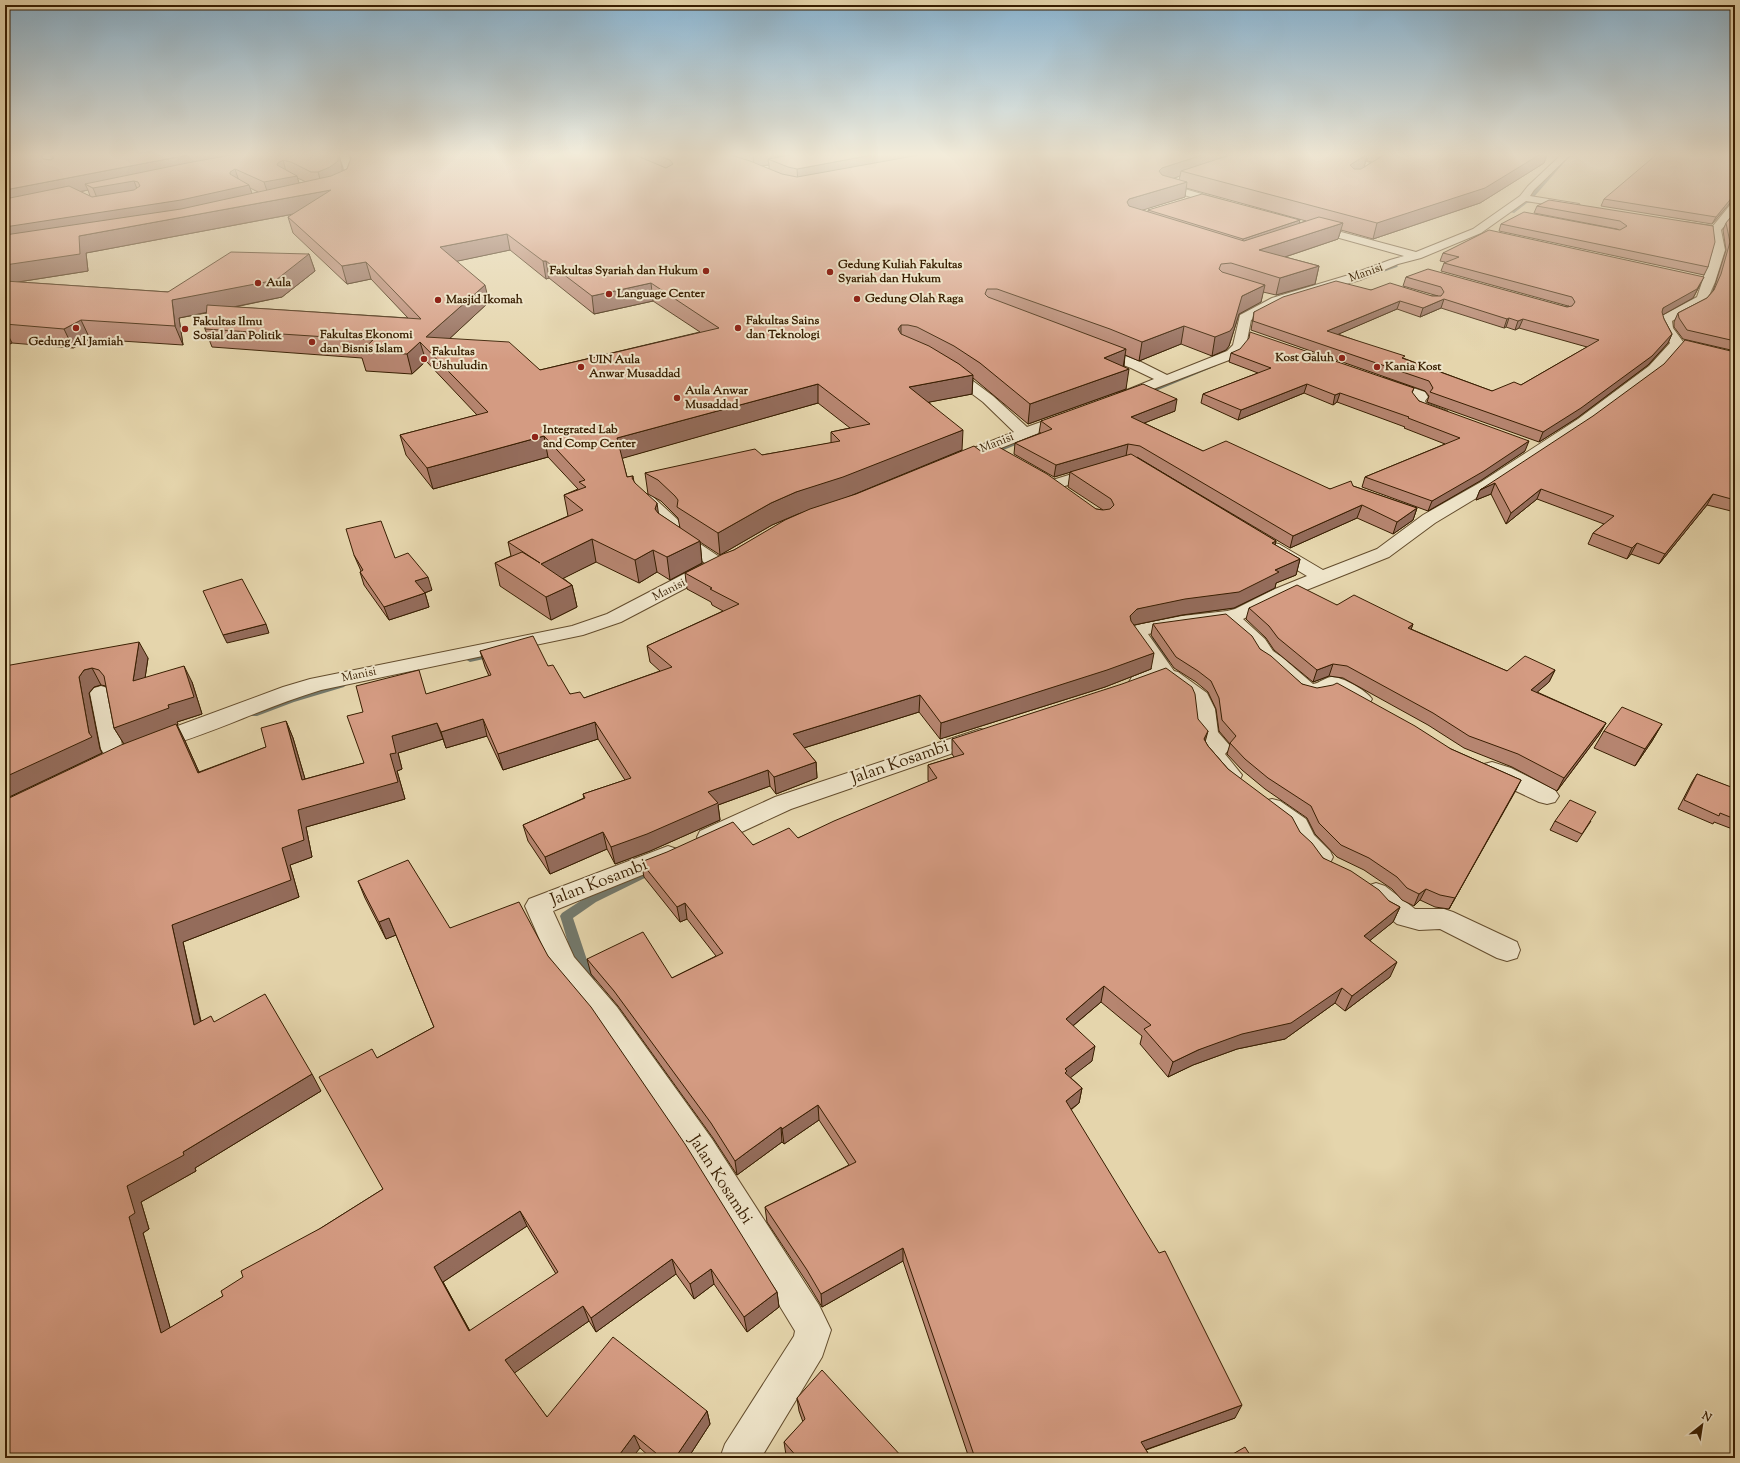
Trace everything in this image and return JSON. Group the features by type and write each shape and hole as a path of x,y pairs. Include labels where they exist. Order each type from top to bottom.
{"street":[{"name":"Manisi","path":"1108,402 1232,354 1248,335 1245,318 1269,299 1356,277 1394,262 1417,262 1484,233 1498,223"},
{"path":"1672,223 1716,230"},
{"path":"1716,230 1721,223"},
{"path":"1300,228 1314,228 1417,262"},
{"path":"1507,950 1444,919 1438,918 1419,920 1405,916 1392,908 1382,897 1327,865 1316,851 1305,841 1297,825 1251,792 1213,755 1212,753 1220,747 1207,734 1204,709 1199,698 1188,688 1164,672 1139,637 1138,633 1141,630 1182,622 1228,617 1242,613 1282,593 1383,553 1429,519 1487,485 1583,422 1685,344 1667,328 1665,320 1698,302 1702,298 1705,281 1724,251 1716,230"},
{"path":"1356,277 1377,284"},
{"path":"1086,346 1167,380"},
{"path":"937,363 959,376 1005,414 1023,432"},
{"path":"1369,377 1420,395 1422,397 1417,401 1421,406 1455,418"},
{"name":"Manisi","path":"936,468 1023,432 1086,410"},
{"path":"1525,444 1540,450"},
{"path":"987,447 1006,458"},
{"path":"1070,498 1045,481 1111,467"},
{"path":"645,499 670,523 671,526 668,530 718,564"},
{"path":"1410,512 1429,519"},
{"path":"1261,541 1322,578"},
{"name":"Manisi","path":"101,764 122,754 204,726 290,692 317,684 576,631 614,618 735,556"},
{"path":"1228,617 1246,631 1258,643 1265,655 1276,662 1306,690 1318,691 1330,684 1335,684 1380,710"},
{"path":"1119,690 1164,672"},
{"path":"101,693 112,749 122,754"},
{"name":"Jalan Kosambi","path":"739,1458 809,1344 813,1330 807,1317 701,1149 607,1015 564,964 538,906 660,859 783,803 1000,729"},
{"path":"1474,763 1503,774 1547,796"}],"building":[{"path":"5,223 29,223 5,227"},
{"path":"84,223 149,223 79,236 80,254 5,265 5,235"},
{"path":"295,223 1186,223 1244,241 1299,223 1342,223 1259,250 1319,266 1280,278 1231,263 1221,264 1219,269 1222,272 1265,285 1242,296 1233,327 1230,331 1215,337 1184,326 1142,342 1110,329 997,289 987,289 985,294 988,297 1126,349 1104,358 1129,369 1030,404 980,363 954,346 917,327 901,325 898,329 901,334 929,346 959,364 973,375 909,387 963,430 843,477 796,492 771,503 718,533 677,507 678,500 675,496 658,480 645,473 755,449 762,455 840,441 831,432 870,424 818,384 617,438 627,477 633,476 632,478 635,483 657,503 655,509 658,513 700,541 667,557 653,550 635,560 592,539 541,564 572,585 546,597 495,563 522,552 540,563 508,542 583,510 564,495 586,487 579,482 585,480 544,436 427,468 400,435 488,412 420,342 407,354 360,352 373,340 205,329 207,305 421,319 366,262 342,266","holes":["507,234 543,261 546,261 592,296 651,283 719,328 540,370 509,342 426,337 485,285 440,247"]},
{"path":"1191,223 1290,223 1243,239"},
{"path":"1584,223 1620,230 1627,226 1623,223 1696,223 1713,226 1715,242 1708,267 1501,224"},
{"path":"1726,223 1735,223 1735,341 1687,330 1679,318 1678,313 1707,298 1714,290 1721,274 1730,242"},
{"path":"1489,230 1704,277 1697,289 1663,308 1662,312 1664,319 1672,334 1652,356 1581,408 1543,432 1430,392 1433,388 1429,381 1253,321 1254,312 1283,297 1336,281 1371,290 1390,283 1432,296 1441,296 1444,292 1441,287 1406,277 1428,269 1567,307 1572,306 1575,302 1572,297 1444,263 1459,257 1443,253","holes":["1444,299 1507,319 1509,318 1518,321 1523,319 1599,340 1521,385 1514,382 1492,391 1402,358 1405,356 1327,331 1400,301 1423,308"]},
{"path":"231,252 309,254 276,280 172,300 175,326 81,320 64,329 5,324 5,281 168,292"},
{"path":"1250,332 1414,388 1412,392 1419,401 1529,441 1484,471 1432,501 1365,477 1460,438 1408,418 1409,417 1340,393 1335,395 1307,384 1241,410 1203,394 1271,368 1231,353 1240,349 1249,338"},
{"path":"1685,340 1735,352 1735,500 1713,494 1665,554 1637,543 1632,548 1593,533 1614,516 1541,489 1511,513 1495,483 1480,490 1593,416 1664,364"},
{"path":"1143,384 1177,399 1131,417 1203,451 1226,441 1330,489 1351,481 1353,486 1417,508 1397,522 1362,505 1293,536 1140,446 1128,444 1056,465 1015,443 1052,429 1041,421"},
{"path":"974,446 982,452 997,446 1047,474 1096,509 1110,509 1114,505 1111,499 1070,472 1131,454 1276,541 1272,543 1300,559 1275,570 1279,572 1239,592 1185,599 1137,609 1130,616 1131,621 1154,653 1107,670 941,723 920,695 793,734 816,762 774,777 768,770 708,792 718,803 647,834 611,847 603,832 545,857 523,825 585,798 583,794 631,778 595,722 498,754 483,719 441,732 437,723 392,736 396,753 390,754 398,782 298,810 304,840 282,848 291,880 172,925 194,1025 211,1016 214,1022 265,994 312,1074 183,1152 184,1155 127,1186 135,1213 129,1217 161,1333 223,1296 221,1291 243,1277 241,1271 321,1228 383,1189 319,1077 372,1049 377,1058 434,1027 389,918 379,922 358,881 408,860 450,928 519,902 548,956 591,1007 685,1144 777,1292 744,1317 711,1269 690,1284 672,1259 591,1318 583,1306 505,1360 547,1417 613,1337 707,1411 675,1458 662,1458 634,1435 617,1458 5,1458 5,800 121,745 176,724 198,773 266,747 261,728 286,721 302,780 364,763 347,716 363,712 356,686 419,670 426,694 491,675 480,651 533,636 548,666 553,665 570,694 580,692 584,698 672,667 647,646 739,604 710,589 712,588 685,573 734,550 785,520 810,509 856,494","holes":["520,1211 558,1272 469,1331 434,1267"]},
{"path":"381,521 395,558 408,553 428,577 415,581 425,593 384,607 360,572 363,570 354,555 346,529"},
{"path":"242,579 266,624 223,635 203,591"},
{"path":"1297,585 1337,605 1354,595 1413,624 1408,628 1507,671 1525,656 1555,670 1531,690 1606,723 1564,778 1518,754 1469,736 1433,713 1347,666 1333,664 1317,670 1278,638 1269,626 1249,608"},
{"path":"1226,614 1252,636 1260,649 1271,656 1302,684 1317,688 1337,683 1415,726 1451,749 1521,780 1455,898 1440,895 1426,889 1419,894 1407,888 1397,877 1369,858 1341,845 1319,823 1311,806 1268,778 1245,759 1230,743 1236,736 1222,720 1219,698 1211,681 1176,657 1153,624"},
{"path":"139,642 133,681 184,666 194,697 168,705 169,708 114,728 104,676 99,670 92,668 84,670 79,677 89,733 92,737 5,777 5,666"},
{"path":"1166,668 1192,687 1195,694 1198,719 1208,731 1204,739 1208,746 1228,769 1292,817 1300,832 1312,843 1323,858 1351,871 1379,890 1389,901 1400,907 1364,936 1397,962 1352,996 1342,988 1291,1023 1242,1034 1198,1050 1173,1062 1144,1029 1151,1025 1104,986 1066,1019 1095,1046 1065,1069 1067,1071 1065,1073 1082,1088 1066,1101 1159,1253 1165,1251 1242,1405 1141,1442 1151,1458 975,1458 903,1248 821,1294 807,1270 765,1207 856,1162 818,1105 782,1129 781,1127 735,1161 711,1123 614,991 587,959 643,932 672,978 723,953 685,903 677,907 641,862 733,822 753,845 789,828 798,838 834,821 937,778 928,765 964,754 952,739 1122,684"},
{"path":"1622,707 1662,724 1645,749 1604,731"},
{"path":"1697,774 1731,787 1735,779 1735,819 1720,813 1719,816 1684,800"},
{"path":"1570,800 1596,812 1582,834 1555,821"},
{"path":"822,1370 903,1458 798,1458 784,1442 805,1419 797,1398"},
{"path":"1245,1447 1252,1458 1226,1458"}],"waterway":[{"path":"1715,291 1724,253"},
{"path":"1375,273 1395,266"},
{"path":"1144,394 1213,366"},
{"path":"998,449 1053,428"},
{"path":"1155,633 1157,644 1166,666"},
{"path":"470,659 495,654"},
{"path":"254,714 291,700 341,685"},
{"path":"590,978 583,968 566,916 592,899 651,870"}],"place":[{"name":"Fakultas Syariah dan Hukum","path":"706,271"},
{"name":"Gedung Kuliah Fakultas Syariah dan Hukum","path":"830,272"},
{"name":"Aula","path":"258,283"},
{"name":"Language Center","path":"609,294"},
{"name":"Gedung Olah Raga","path":"857,299"},
{"name":"Masjid Ikomah","path":"438,300"},
{"name":"Gedung Al Jamiah","path":"76,328"},
{"name":"Fakultas Sains dan Teknologi","path":"738,328"},
{"name":"Fakultas Ilmu Sosial dan Politik","path":"185,329"},
{"name":"Fakultas Ekonomi dan Bisnis Islam","path":"312,342"},
{"name":"Kost Galuh","path":"1342,358"},
{"name":"Fakultas Ushuludin","path":"424,359"},
{"name":"UIN Aula Anwar Musaddad","path":"581,367"},
{"name":"Kania Kost","path":"1377,367"},
{"name":"Aula Anwar Musaddad","path":"677,398"},
{"name":"Integrated Lab and Comp Center","path":"535,437"}]}
